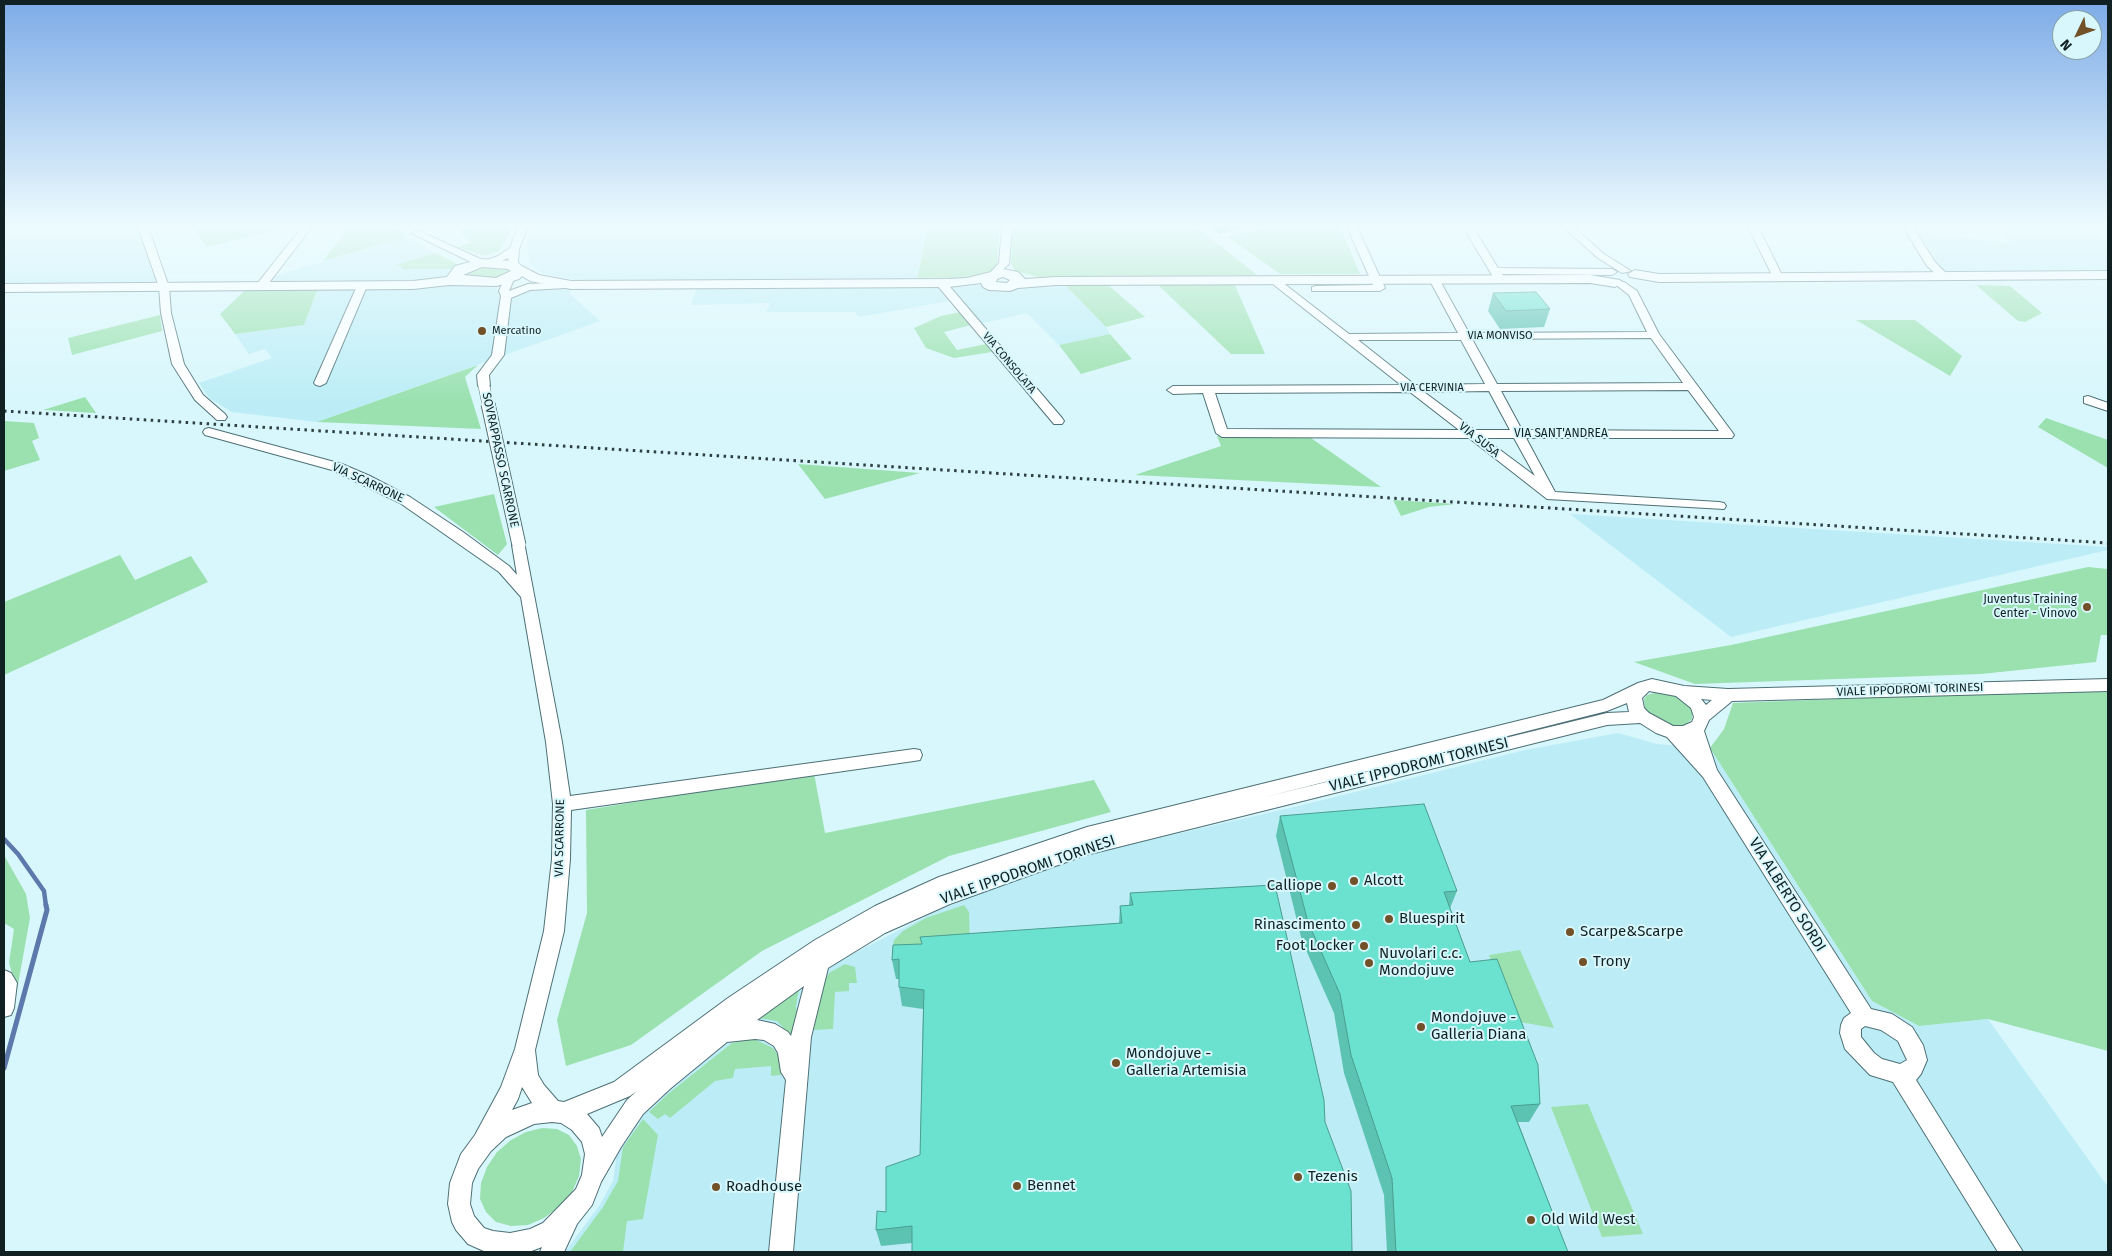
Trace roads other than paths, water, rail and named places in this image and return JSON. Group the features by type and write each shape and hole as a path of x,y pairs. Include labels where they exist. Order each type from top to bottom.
{"main road":[{"path":"4,288 415,286"}],"street":[{"path":"320,383 362,286"},
{"name":"SOVRAPPASSO SCARRONE","path":"510,286 498,355 483,375 519,547"},
{"path":"525,286 546,286"},
{"name":"VIA CONSOLATA","path":"942,286 1058,421"},
{"name":"VIA SUSA","path":"1280,286 1552,496"},
{"path":"1316,289 1380,288 1379,286"},
{"path":"1438,286 1552,496 1719,506"},
{"name":"VIA SANT'ANDREA","path":"1208,390 1222,434 1728,435 1654,335 1628,286"},
{"path":"164,287 166,313 178,364 199,397 221,417"},
{"name":"VIA MONVISO","path":"1346,337 1654,335"},
{"name":"VIA CERVINIA","path":"1173,390 1692,386"},
{"path":"2088,400 2108,408"},
{"name":"VIA SCARRONE","path":"209,432 328,464 365,479 405,500 492,560 504,569 528,596"},
{"path":"492,560 519,547"},
{"name":"VIA SCARRONE","path":"483,1143 510,1092 525,1049 554,931 561,859 562,804 554,742 519,547"},
{"name":"VIALE IPPODROMI TORINESI","path":"1682,692 1728,696 2100,685 2108,680"},
{"path":"1698,723 1698,705 1682,692 1662,686 1644,687 1634,696 1634,703 1642,717 1662,729 1673,732 1684,732 1698,723 1728,696"},
{"name":"VIALE IPPODROMI TORINESI","path":"558,1112 622,1088 735,1005 822,946 882,912 946,883 1087,834 1607,705 1638,691"},
{"name":"VIALE IPPODROMI TORINESI","path":"593,1175 617,1132 636,1107 663,1081 723,1033 819,963 878,927 943,898 1085,848 1607,718 1642,717"},
{"name":"VIA ALBERTO SORDI","path":"1698,723 1709,772"},
{"name":"VIA ALBERTO SORDI","path":"1673,732 1709,772 1865,1017"},
{"path":"562,804 914,754"},
{"path":"781,1252 802,1025 819,963"},
{"path":"4,979 7,983 4,1008"},
{"path":"1865,1017 1890,1024 1905,1034 1912,1043 1917,1060 1909,1072 1900,1074 1877,1068 1858,1052 1850,1033 1851,1025 1856,1020 1865,1017"},
{"path":"723,1033 755,1029 768,1031 782,1039 788,1051 796,1086"},
{"name":"VIA SCARRONE","path":"525,1049 528,1076 536,1092 558,1112"},
{"path":"1900,1074 2011,1252"},
{"path":"558,1112 580,1122 591,1136 596,1154 593,1175 584,1197 568,1216 551,1231 531,1240 517,1243 481,1244 464,1222 459,1204 460,1183 469,1162 483,1143 498,1129 516,1119 534,1113 558,1112"},
{"path":"552,1252 568,1216"}],"waterway":[{"path":"4,839 18,854 44,891 46,906"},
{"path":"4,1068 47,910 46,905"}],"railway":[{"path":"4,411 2108,543"}],"place":[{"name":"Mercatino","path":"482,331"},
{"name":"Juventus Training Center - Vinovo","path":"2087,607"},
{"name":"Alcott","path":"1354,881"},
{"name":"Calliope","path":"1332,886"},
{"name":"Bluespirit","path":"1389,919"},
{"name":"Rinascimento","path":"1356,925"},
{"name":"Scarpe&Scarpe","path":"1570,932"},
{"name":"Foot Locker","path":"1364,946"},
{"name":"Trony","path":"1583,962"},
{"name":"Nuvolari c.c. Mondojuve","path":"1369,963"},
{"name":"Mondojuve - Galleria Diana","path":"1421,1027"},
{"name":"Mondojuve - Galleria Artemisia","path":"1116,1063"},
{"name":"Tezenis","path":"1298,1177"},
{"name":"Bennet","path":"1017,1186"},
{"name":"Roadhouse","path":"716,1187"},
{"name":"Old Wild West","path":"1531,1220"}]}
